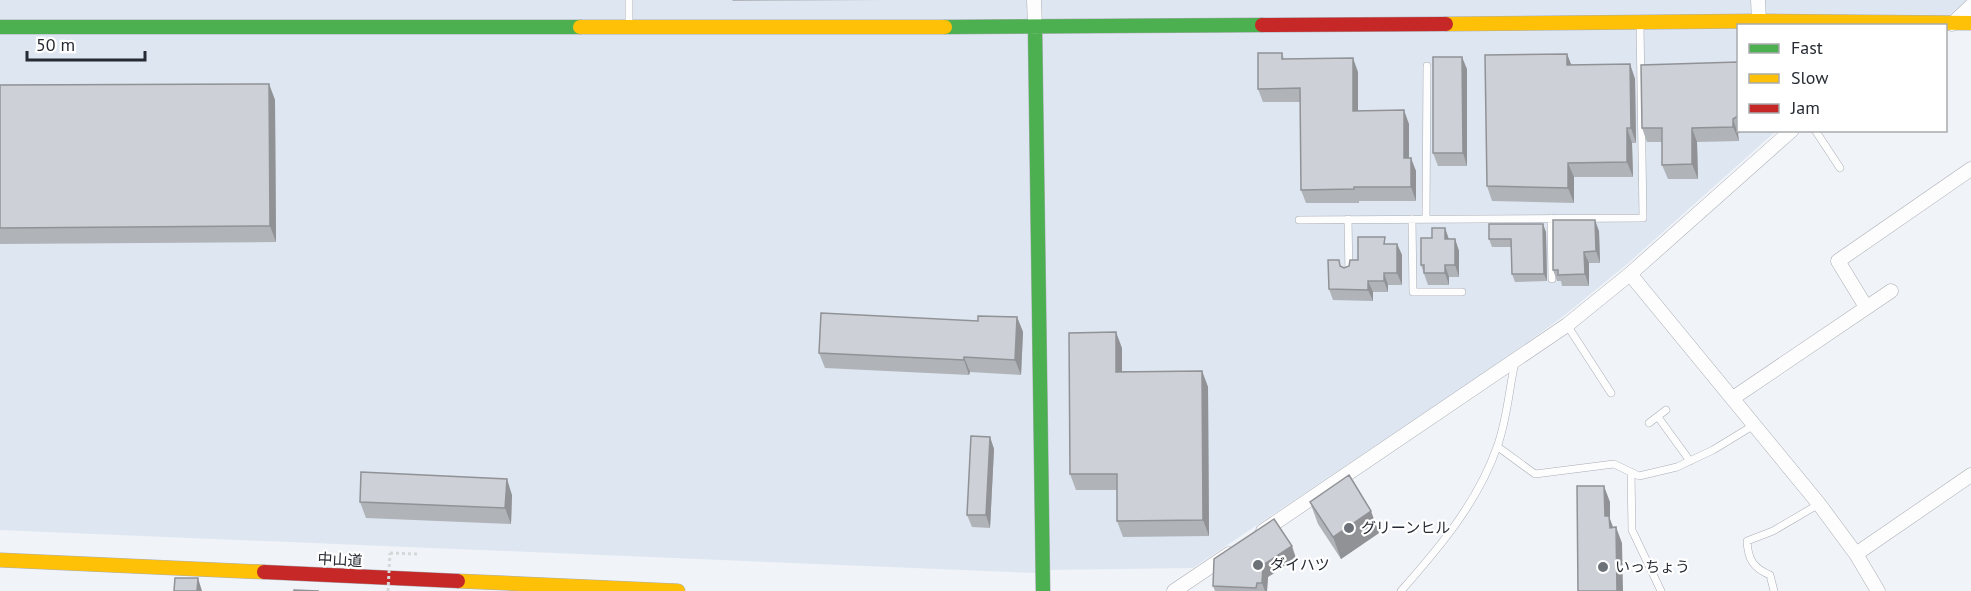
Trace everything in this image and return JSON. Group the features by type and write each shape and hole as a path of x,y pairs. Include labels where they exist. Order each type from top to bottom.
{"main road":[{"path":"0,27 1035,27 1759,21 1880,24"},
{"path":"1947,24 1971,23"},
{"path":"1035,27 1043,591"},
{"name":"中山道","path":"0,560 374,584 678,591"}],"street":[{"path":"1034,0 1035,27"},
{"path":"1758,0 1759,21"},
{"path":"1952,24 1971,6"},
{"path":"1174,591 1567,325 1630,274 1790,132"},
{"path":"1866,308 1838,261 1971,170"},
{"path":"1630,274 1819,504 1856,554 1878,591"},
{"path":"1733,398 1891,291"},
{"path":"1856,554 1971,475"}],"lane":[{"path":"629,0 629,27"},
{"path":"1299,220 1643,218 1640,22"},
{"path":"1426,219 1427,66"},
{"path":"1630,68 1652,68"},
{"path":"1816,132 1840,168"},
{"path":"1551,218 1552,279"},
{"path":"1348,219 1348,274"},
{"path":"1412,219 1413,292 1462,292"},
{"path":"1567,325 1611,393"},
{"path":"1401,591 1436,552 1464,513 1498,447 1515,362"},
{"path":"1648,423 1666,410"},
{"path":"1658,417 1690,461"},
{"path":"1498,447 1534,474 1614,464 1639,476 1677,467 1754,425"},
{"path":"1631,473 1632,530 1661,591"},
{"path":"1774,591 1770,575 1757,569 1748,555 1747,541 1773,531 1819,504"}],"path":[{"path":"388,591 390,554 418,554"}],"shaded area":[{"path":"0,0 1032,0 1036,573 0,530"},
{"path":"1037,0 1966,0 1940,24 1737,24 1737,132 1775,132 1626,265 1561,318 1497,364 1193,568 1043,570"}],"building":[{"path":"1258,53 1282,53 1282,59 1353,58 1353,111 1404,110 1404,158 1411,158 1411,187 1301,190 1300,88 1258,89"},
{"path":"1567,54 1567,65 1630,64 1631,128 1627,128 1627,162 1568,163 1568,188 1487,186 1485,55"},
{"path":"1433,57 1462,57 1463,153 1433,153"},
{"path":"1737,62 1737,117 1733,119 1733,127 1692,128 1692,164 1662,165 1662,128 1642,128 1641,65"},
{"path":"269,84 270,226 0,228 0,85"},
{"path":"1553,220 1595,220 1596,251 1584,252 1585,274 1558,275 1558,270 1553,270"},
{"path":"1489,224 1543,224 1544,274 1512,274 1511,239 1489,239"},
{"path":"1432,228 1445,228 1445,239 1455,239 1455,265 1445,265 1445,273 1424,273 1424,265 1421,265 1421,238 1432,238"},
{"path":"1358,237 1385,237 1384,244 1397,244 1397,273 1384,273 1384,281 1368,281 1368,290 1329,289 1328,260 1339,260 1340,266 1344,268 1349,266 1350,260 1358,260"},
{"path":"821,313 978,321 978,316 1017,317 1015,360 964,357 964,360 819,353"},
{"path":"1116,332 1116,372 1202,371 1203,520 1117,521 1117,474 1070,474 1069,333"},
{"path":"971,436 990,437 986,515 967,515"},
{"path":"361,472 507,479 505,508 360,502"},
{"path":"1349,475 1371,511 1333,537 1310,502"},
{"name":"いっちょう","path":"1577,486 1604,486 1605,516 1609,516 1610,528 1616,527 1617,591 1578,591"},
{"name":"ダイハツ","path":"1274,519 1292,546 1263,565 1262,583 1257,583 1256,588 1213,586 1214,559"},
{"path":"175,578 198,578 197,591 174,591"}],"traffic: fast":[{"path":"945,27 1262,25"},
{"path":"0,27 580,27"},
{"path":"1035,27 1043,591"}],"traffic: slow":[{"path":"1446,24 1759,21 1971,23"},
{"path":"580,27 945,27"},
{"path":"0,560 264,572"},
{"path":"458,581 678,591"}],"traffic: jam":[{"path":"1262,25 1446,24"},
{"path":"264,572 458,581"}],"place":[{"name":"グリーンヒル","path":"1349,528"},
{"name":"ダイハツ","path":"1258,565"},
{"name":"いっちょう","path":"1603,567"}]}
